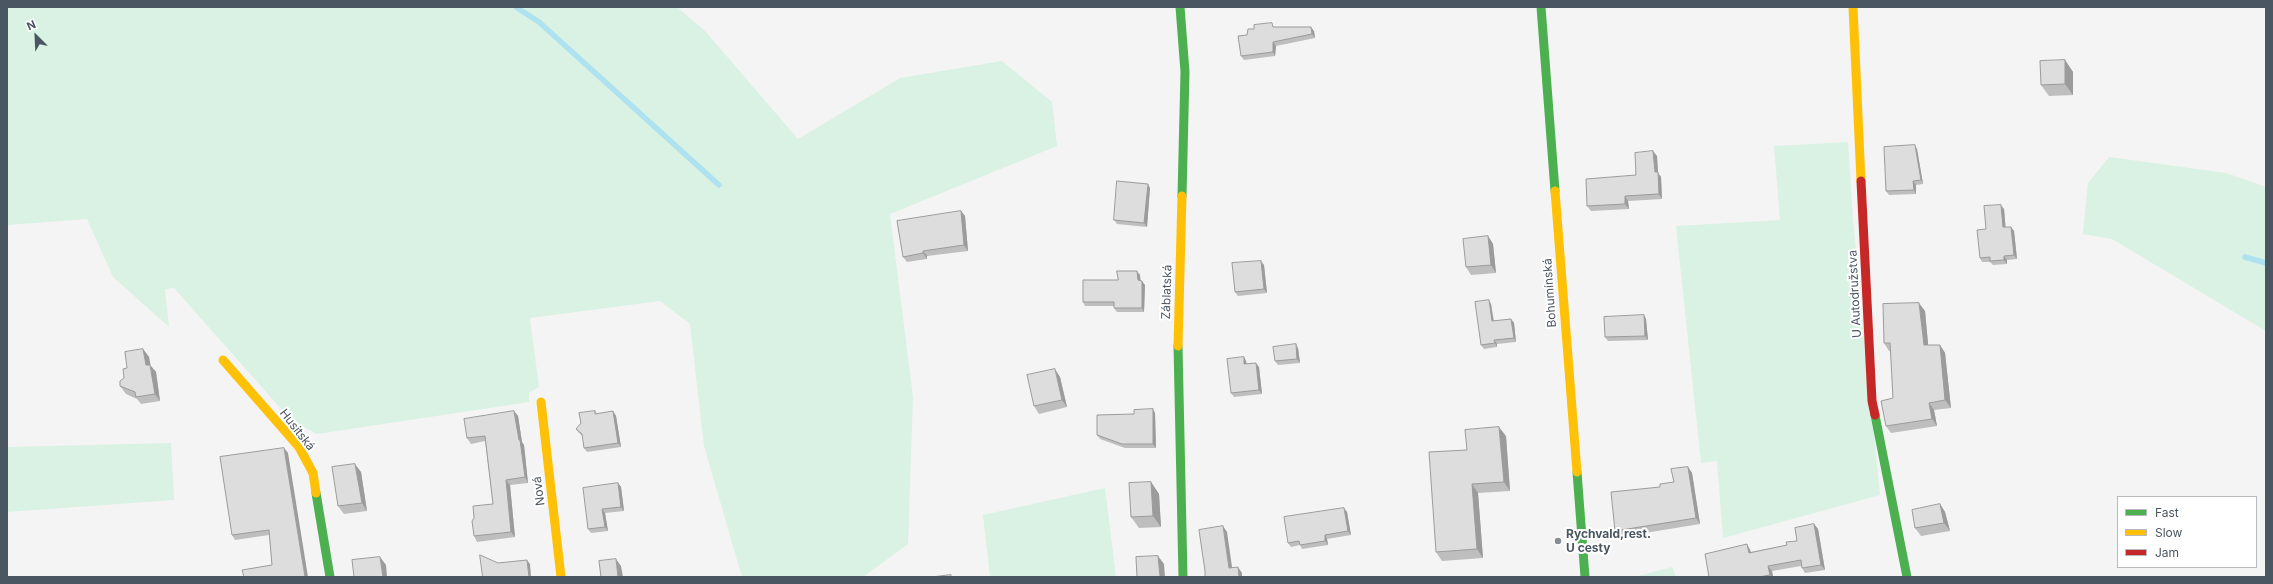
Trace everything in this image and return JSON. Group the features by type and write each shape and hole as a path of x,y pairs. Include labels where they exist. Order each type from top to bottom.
{"street":[{"name":"Záblatská","path":"1180,7 1185,72 1178,327 1183,577"},
{"name":"Bohumínská","path":"1541,7 1585,577"},
{"name":"U Autodružstva","path":"1853,7 1872,401 1907,577"},
{"name":"Husitská","path":"223,360 299,447 313,473 330,577"},
{"name":"Nová","path":"541,402 561,577"}],"green space":[{"path":"7,7 677,7 705,31 798,139 900,78 1002,61 1052,102 1057,146 890,214 913,397 908,544 863,577 742,577 704,446 690,324 660,301 530,318 539,387 529,393 529,402 317,434 291,420 174,288 165,289 169,327 113,277 87,219 7,225"},
{"path":"1848,142 1853,220 1880,495 1723,538 1717,461 1701,463 1676,226 1780,220 1774,146"},
{"path":"2109,157 2226,173 2266,187 2266,331 2112,239 2083,234 2088,183"},
{"path":"171,443 174,500 7,512 7,447"},
{"path":"1105,488 1116,577 990,577 983,515"},
{"path":"1672,567 1676,577 1634,577"}],"building":[{"path":"1272,23 1273,27 1311,27 1312,34 1273,42 1273,52 1241,56 1238,36 1247,35 1248,29 1254,29 1254,25"},
{"path":"2065,60 2065,84 2041,85 2040,61"},
{"path":"1915,145 1921,180 1913,181 1914,190 1886,191 1884,147"},
{"path":"1653,151 1655,172 1658,172 1659,194 1625,196 1625,204 1587,206 1586,179 1636,175 1635,153"},
{"path":"1117,181 1148,184 1144,223 1114,220"},
{"path":"2001,205 2003,227 2011,227 2014,255 2004,256 2004,260 1990,261 1990,257 1980,258 1977,230 1986,229 1984,206"},
{"path":"961,211 964,245 923,251 923,253 903,257 897,221"},
{"path":"1488,236 1491,265 1466,267 1463,239"},
{"path":"1261,261 1264,289 1235,292 1232,263"},
{"path":"1117,271 1137,271 1138,280 1142,281 1142,308 1114,308 1114,302 1083,302 1083,280 1118,280"},
{"path":"1489,300 1492,321 1511,319 1514,338 1494,340 1495,343 1481,345 1475,302"},
{"path":"1919,303 1924,345 1940,345 1945,400 1929,403 1932,419 1886,426 1881,401 1893,398 1890,343 1884,343 1883,304"},
{"path":"1644,315 1645,336 1605,337 1604,317"},
{"path":"1296,344 1297,359 1275,361 1273,347"},
{"path":"143,349 146,365 150,365 155,394 136,397 135,392 120,386 120,381 124,378 123,369 127,368 125,352"},
{"path":"1244,357 1244,364 1256,363 1259,390 1231,393 1227,359"},
{"path":"1055,369 1062,400 1034,406 1027,375"},
{"path":"1153,409 1153,444 1122,444 1097,435 1097,415 1134,414 1134,410"},
{"path":"514,411 525,477 506,480 511,532 474,536 472,521 474,518 473,506 493,504 485,436 467,438 464,419"},
{"path":"595,411 595,414 613,411 618,443 584,448 582,434 576,429 581,423 579,413"},
{"path":"1499,427 1504,482 1472,484 1477,549 1436,552 1429,452 1467,450 1465,430"},
{"path":"284,448 305,577 244,577 242,570 272,565 269,530 232,535 220,457"},
{"path":"355,464 362,503 338,506 332,467"},
{"path":"1688,467 1696,518 1615,531 1611,492 1660,487 1660,484 1674,482 1671,469"},
{"path":"1151,482 1153,516 1131,517 1129,483"},
{"path":"618,483 621,507 602,509 605,527 588,529 583,488"},
{"path":"1940,504 1944,523 1915,528 1912,510"},
{"path":"1344,508 1348,531 1325,535 1325,541 1300,545 1299,541 1288,543 1284,517"},
{"path":"1814,524 1821,565 1802,568 1801,560 1768,566 1770,575 1759,577 1709,577 1705,554 1747,544 1749,553 1787,545 1786,542 1797,541 1795,528"},
{"path":"1223,526 1229,568 1238,567 1239,577 1205,577 1199,530"},
{"path":"480,555 498,563 527,560 529,577 483,577"},
{"path":"1158,556 1160,577 1137,577 1136,557"},
{"path":"380,557 383,577 354,577 352,560"},
{"path":"616,559 618,577 601,577 599,561"},
{"path":"951,575 951,577 932,577"}],"waterway":[{"path":"516,7 539,22 719,185"},
{"path":"2245,257 2266,263"}],"traffic: fast":[{"path":"1180,7 1185,72 1182,196"},
{"path":"1541,7 1555,191"},
{"path":"1178,346 1183,577"},
{"path":"1875,415 1907,577"},
{"path":"1577,472 1585,577"},
{"path":"316,493 330,577"}],"traffic: slow":[{"path":"1853,7 1861,181"},
{"path":"1555,191 1577,472"},
{"path":"1178,346 1182,196"},
{"path":"223,360 299,447 313,473 316,493"},
{"path":"541,402 561,577"}],"traffic: jam":[{"path":"1861,181 1872,401 1875,415"}],"place":[{"name":"Rychvald,rest. U cesty","path":"1558,541"}]}
